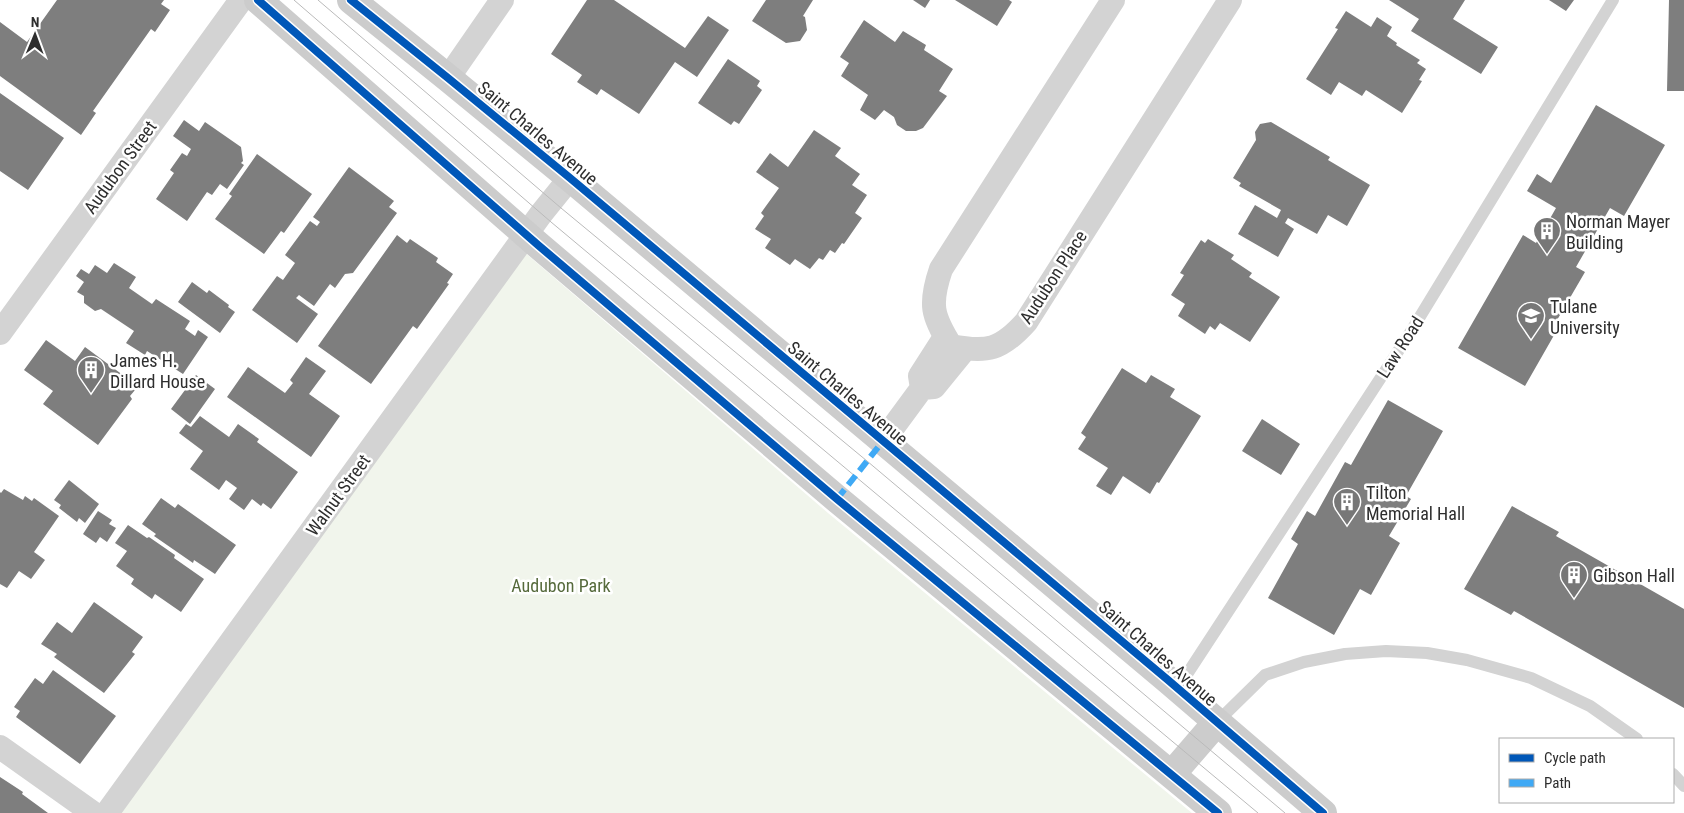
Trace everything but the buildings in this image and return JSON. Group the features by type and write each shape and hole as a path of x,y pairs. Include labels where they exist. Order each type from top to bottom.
{"main road":[{"path":"258,0 526,235 837,499 1218,813"},
{"name":"Saint Charles Avenue","path":"351,0 570,178 1178,688 1216,723 1323,813"},
{"path":"1172,774 1216,723"}],"street":[{"name":"Audubon Street","path":"0,333 241,0"},
{"path":"448,78 502,0"},
{"path":"883,441 922,388 920,376 955,343 939,327 933,304 935,287 941,269 1113,0"},
{"name":"Audubon Place","path":"955,343 975,351 996,347 1014,336 1026,322 1230,0"},
{"name":"Walnut Street","path":"107,813 551,200 570,178"},
{"path":"0,747 92,813"}],"lane":[{"name":"Law Road","path":"1178,688 1410,333 1613,0"},
{"path":"1216,723 1265,675 1312,660 1344,654 1386,651 1427,653 1467,660 1531,678 1590,706 1636,738"},
{"path":"1674,775 1684,786"}],"green space":[{"name":"Audubon Park","path":"523,251 828,513 1192,813 111,813"}],"tram line":[{"path":"294,0 551,222 1258,813"},
{"path":"318,0 561,208 867,461 1285,813"}],"marked path":[{"path":"837,499 883,441"}],"cycle path":[{"path":"258,0 538,245 837,499 1218,813"},
{"path":"351,0 570,178 1168,680 1323,813"}],"place":[{"name":"Norman Mayer Building","path":"1547,255"},
{"name":"Tulane University","path":"1531,340"},
{"name":"James H. Dillard House","path":"91,394"},
{"name":"Tilton Memorial Hall","path":"1347,526"},
{"name":"Gibson Hall","path":"1574,599"}]}
